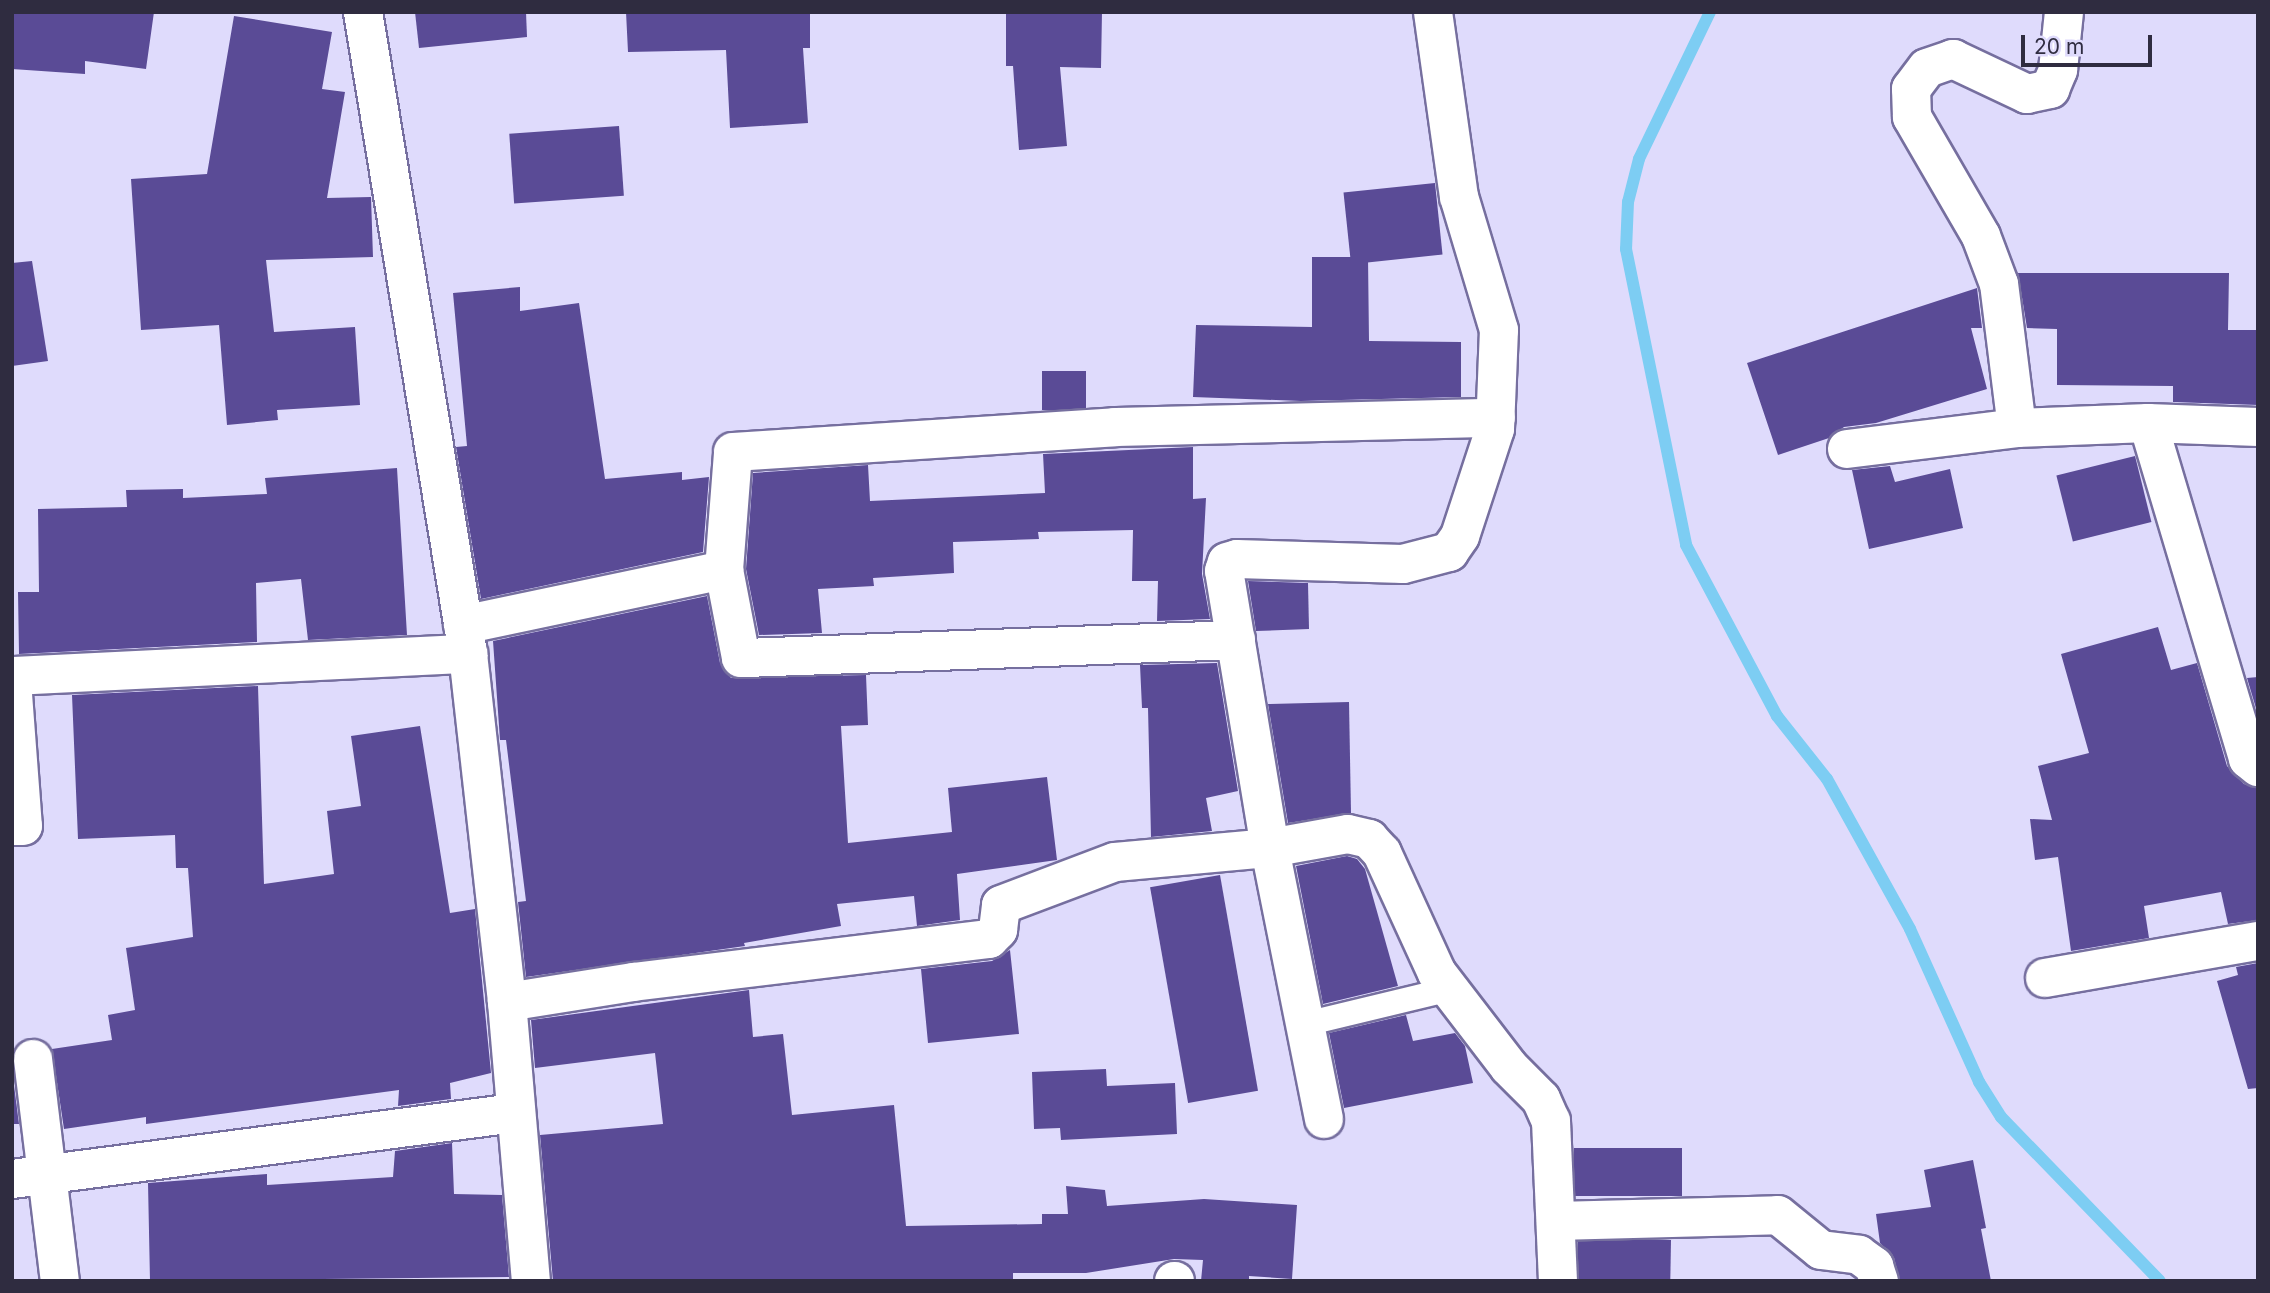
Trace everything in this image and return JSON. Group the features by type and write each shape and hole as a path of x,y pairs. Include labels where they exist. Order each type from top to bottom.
{"street":[{"path":"363,12 466,640 507,1002 531,1281"},
{"path":"1324,1119 1270,848 1224,571 1227,562 1237,559 1403,564 1449,552 1460,536 1496,418 1499,330 1458,197 1433,12"},
{"path":"2017,428 1999,284 1981,236 1912,117 1911,89 1927,68 1952,59 2027,94 2050,89 2058,70 2064,12"},
{"path":"1236,640 741,658 724,570 733,452 1115,427 1496,418"},
{"path":"2148,423 2248,759 2258,768"},
{"path":"1847,449 2017,428 2148,423 2258,427"},
{"path":"12,826 23,826 12,678 466,640 724,570"},
{"path":"507,1002 633,982 989,939 998,930 1001,905 1115,862 1270,848 1348,834 1369,839 1382,853 1402,905 1437,973 1509,1067 1541,1099 1551,1121 1559,1281"},
{"path":"2045,978 2258,941"},
{"path":"33,1059 50,1176 60,1281"},
{"path":"12,1179 515,1113"},
{"path":"1556,1221 1778,1215 1821,1250 1859,1255 1874,1266 1879,1281"}],"lane":[{"path":"1305,1024 1451,989"}],"building":[{"path":"12,12 154,12 146,69 85,61 85,74 12,69"},
{"path":"415,12 526,12 527,37 419,48"},
{"path":"626,12 810,12 810,48 803,48 808,123 730,128 726,50 628,52"},
{"path":"1006,12 1102,12 1101,68 1060,67 1067,146 1019,150 1013,66 1006,66"},
{"path":"234,16 332,32 322,89 345,92 327,198 371,197 373,257 266,260 274,332 355,327 360,405 277,410 278,420 227,425 219,325 141,330 131,179 207,174"},
{"path":"619,126 624,196 514,204 509,134"},
{"path":"1435,183 1443,255 1351,264 1344,193"},
{"path":"1312,257 1368,257 1369,341 1461,342 1461,397 1301,401 1193,397 1196,325 1312,327"},
{"path":"32,261 48,361 12,366 12,263"},
{"path":"2018,273 2229,273 2228,330 2258,330 2258,405 2173,402 2173,386 2057,385 2057,329 2027,328"},
{"path":"520,287 520,311 579,303 605,479 682,472 682,480 709,477 703,552 481,599 456,447 467,446 453,293"},
{"path":"1977,288 1982,328 1971,328 1987,389 1876,423 1844,427 1829,438 1778,455 1747,363"},
{"path":"1042,371 1086,371 1086,410 1042,410"},
{"path":"1193,447 1193,499 1206,498 1202,574 1210,619 1157,621 1158,581 1132,581 1133,530 1038,532 1039,539 953,542 954,573 873,578 874,586 818,589 822,633 759,635 746,569 753,473 868,465 870,501 1045,493 1043,454"},
{"path":"2135,456 2151,522 2073,542 2056,476"},
{"path":"1890,466 1895,482 1950,469 1963,528 1869,549 1852,470"},
{"path":"397,468 407,635 308,640 301,579 256,583 257,642 19,654 18,592 39,592 38,509 127,507 126,490 183,489 183,498 267,494 265,478"},
{"path":"1248,581 1308,583 1309,629 1256,631"},
{"path":"707,596 720,663 731,678 866,675 868,725 841,726 848,843 952,832 948,788 1047,777 1057,860 957,874 960,920 917,926 914,896 837,904 841,926 744,943 745,946 526,977 518,902 526,901 506,740 500,740 493,641"},
{"path":"2158,627 2171,670 2197,663 2227,766 2244,784 2258,788 2258,920 2228,924 2221,892 2144,906 2149,938 2071,951 2058,857 2035,860 2030,819 2052,820 2038,766 2089,753 2061,654"},
{"path":"1217,663 1238,791 1206,798 1212,831 1151,837 1148,708 1142,708 1140,665"},
{"path":"2258,677 2258,715 2247,678"},
{"path":"258,686 264,884 334,874 327,811 361,806 351,736 420,726 450,913 475,909 491,1073 450,1083 451,1099 398,1106 399,1090 146,1124 146,1117 64,1129 52,1049 112,1040 108,1015 135,1010 126,948 193,937 188,868 176,868 175,835 78,839 72,695"},
{"path":"1349,702 1351,813 1288,823 1268,704"},
{"path":"1347,856 1357,859 1365,869 1398,986 1323,1004 1296,866"},
{"path":"1220,875 1258,1091 1188,1103 1150,887"},
{"path":"1010,950 1019,1034 928,1043 921,969 992,961"},
{"path":"2258,963 2258,1088 2248,1089 2217,981 2238,975 2236,967"},
{"path":"749,990 753,1037 783,1034 792,1115 894,1105 906,1226 1042,1224 1042,1214 1068,1214 1066,1186 1105,1190 1107,1206 1204,1199 1297,1205 1292,1279 1249,1276 1249,1281 1201,1281 1203,1260 1174,1259 1086,1273 1013,1273 1013,1281 553,1281 540,1135 663,1124 655,1053 535,1068 531,1020"},
{"path":"1406,1015 1413,1041 1455,1033 1465,1046 1473,1083 1344,1108 1329,1033"},
{"path":"1106,1069 1107,1086 1175,1083 1177,1134 1061,1140 1060,1128 1034,1129 1032,1072"},
{"path":"12,1070 19,1124 12,1124"},
{"path":"452,1143 454,1194 502,1195 509,1277 150,1281 148,1183 267,1174 267,1185 393,1177 395,1151"},
{"path":"1574,1148 1682,1148 1682,1196 1574,1196"},
{"path":"1973,1160 1986,1228 1981,1229 1991,1281 1900,1281 1894,1258 1880,1243 1876,1214 1931,1207 1924,1170"},
{"path":"1578,1238 1671,1240 1670,1281 1577,1279"}],"waterway":[{"path":"1710,12 1639,159 1628,202 1626,249 1686,545 1777,716 1827,779 1910,929 1979,1082 2001,1117 2160,1281"}]}
